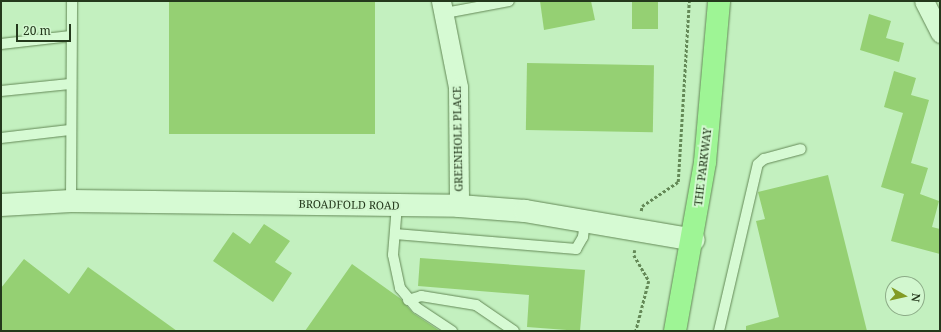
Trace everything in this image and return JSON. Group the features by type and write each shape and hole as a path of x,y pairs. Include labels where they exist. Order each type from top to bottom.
{"main road":[{"name":"THE PARKWAY","path":"675,331 694,240 713,85 719,1"}],"street":[{"path":"924,1 940,33"},
{"name":"GREENHOLE PLACE","path":"443,7 458,87 459,206"},
{"name":"BROADFOLD ROAD","path":"1,205 72,201 459,206 526,210 694,240"}],"lane":[{"path":"72,1 70,84 72,201"},
{"path":"443,7 509,1"},
{"path":"1,44 71,36"},
{"path":"1,91 70,84"},
{"path":"1,138 70,130"},
{"path":"719,331 758,164 764,159 801,149"},
{"path":"397,206 393,255 400,288 408,300 452,331"},
{"path":"395,234 576,249 583,237 585,221"},
{"path":"408,300 421,296 476,305 514,331"}],"path":[{"path":"636,331 649,281 634,255 642,206 678,182 689,1"}],"building":[{"path":"169,1 375,1 375,134 169,134"},
{"path":"540,1 591,1 595,20 544,30"},
{"path":"632,1 658,1 658,29 632,29"},
{"path":"869,14 891,21 886,38 904,43 899,62 860,50"},
{"path":"527,63 654,65 653,132 526,130"},
{"path":"894,71 916,78 911,95 929,100 911,163 928,168 920,194 939,201 932,227 940,229 940,254 891,241 904,194 881,187 903,113 884,107"},
{"path":"828,175 867,331 746,331 746,326 779,317 756,221 765,219 758,192"},
{"path":"264,224 290,241 275,262 292,273 273,302 213,261 233,232 250,244"},
{"path":"420,258 585,270 580,331 527,327 529,295 418,286"},
{"path":"24,259 69,294 88,267 177,331 1,331 1,288"},
{"path":"352,264 401,299 413,313 440,331 305,331"}]}
